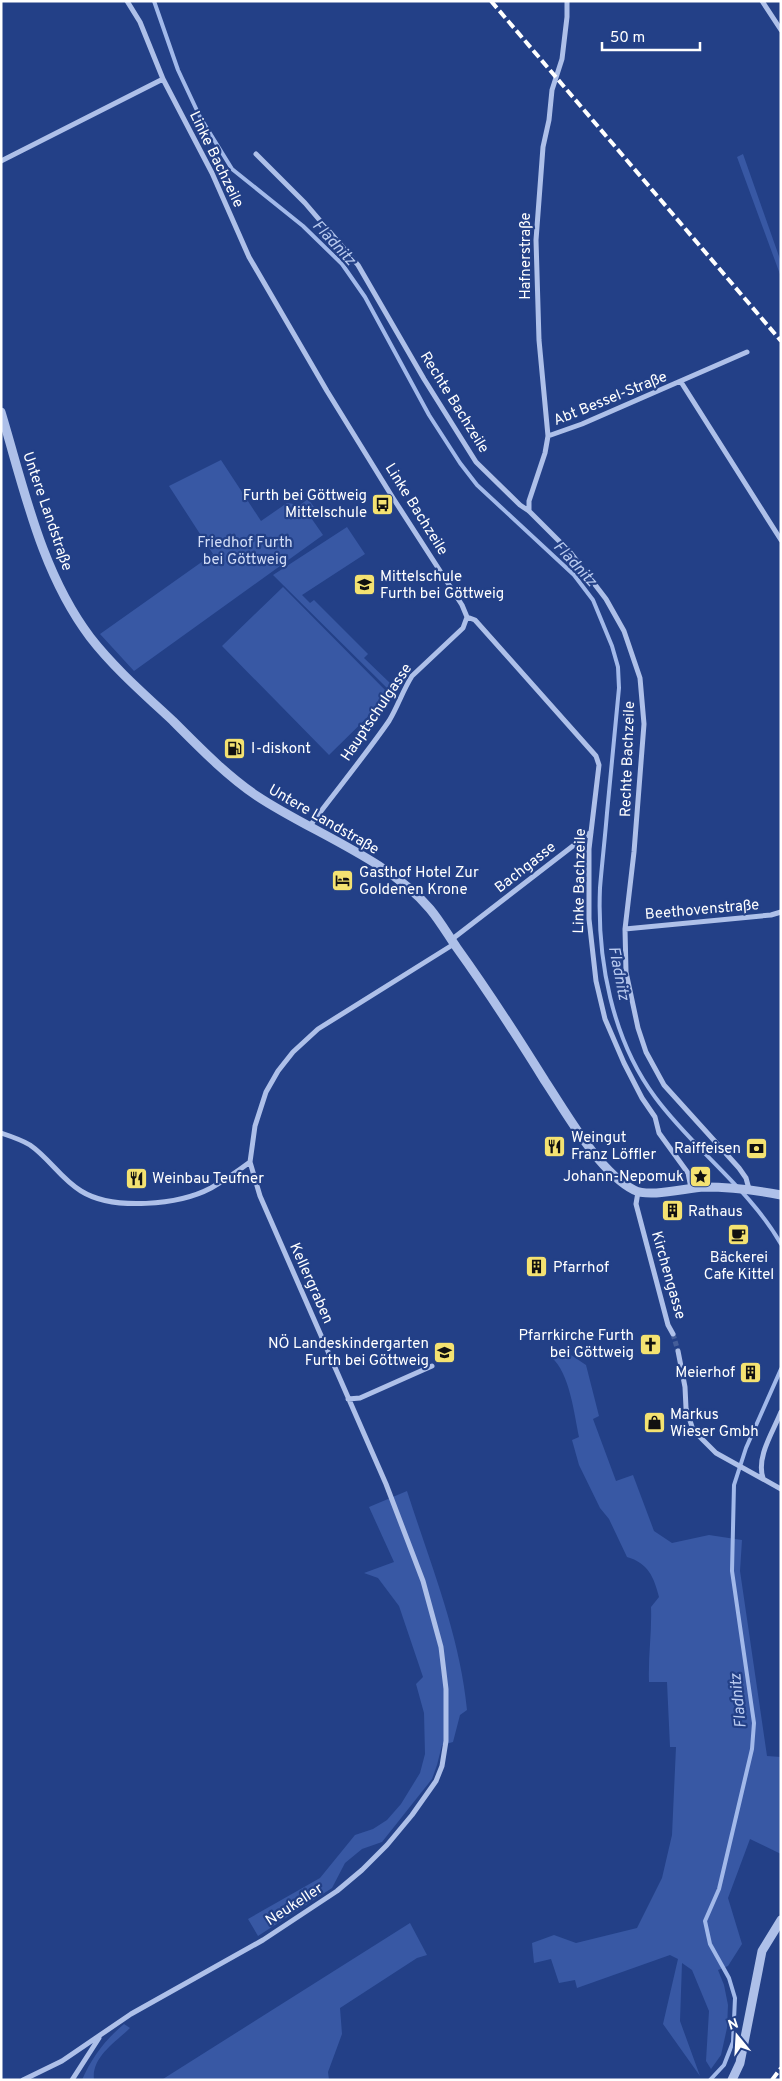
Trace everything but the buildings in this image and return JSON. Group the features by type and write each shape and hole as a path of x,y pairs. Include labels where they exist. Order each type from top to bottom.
{"street":[{"name":"Linke Bachzeile","path":"127,1 140,22 163,79 212,173 249,257 327,391 377,469 393,498 462,605 467,617 475,620 596,756 599,765 591,832 589,919 592,958 600,1002 612,1038 633,1083 654,1117 659,1133 688,1173 691,1188"},
{"name":"Hafnerstraße","path":"529,511 529,502 546,454 548,436 540,347 536,240 543,147 549,120 552,90 562,59 567,1"},
{"path":"762,1 781,30"},
{"path":"1,161 163,79"},
{"name":"Rechte Bachzeile","path":"256,154 305,203 346,250 370,284 424,379 476,462 520,505 529,511 575,559 606,598 624,630 640,678 644,724 625,929 626,972 629,991 638,1028 651,1064 664,1085 739,1168 746,1178 749,1189"},
{"name":"Abt Bessel-Straße","path":"548,436 582,424 747,352"},
{"name":"Abt Bessel-Straße","path":"681,382 781,540"},
{"name":"Untere Landstraße","path":"1,412 41,542 54,576 89,635 119,670 214,760 256,795 354,851 403,882 416,894 432,912 488,990 573,1123 605,1166 622,1183 638,1192"},
{"name":"Hauptschulgasse","path":"309,827 388,722 412,676 463,628 467,617"},
{"name":"Bachgasse","path":"453,942 591,832"},
{"name":"Beethovenstraße","path":"625,929 771,915 781,912"},
{"name":"Kellergraben","path":"446,1741 446,1689 441,1646 423,1581 386,1484 260,1196 250,1162 255,1126 266,1092 278,1071 293,1052 318,1029 453,942"},
{"path":"1,1133 30,1145 67,1181 82,1191 97,1199 124,1203 174,1200 210,1188 250,1162"},
{"path":"638,1192 706,1187 749,1189 781,1195"},
{"name":"Kirchengasse","path":"638,1192 636,1204 668,1325 673,1334"},
{"path":"678,1350 686,1387 686,1408 693,1430 716,1453 781,1488"},
{"path":"348,1399 360,1398 432,1366"},
{"path":"763,1478 760,1469 761,1460 781,1412"},
{"name":"Neukeller","path":"23,2080 62,2061 131,2014 263,1940 337,1891 387,1845 436,1782 442,1766 446,1741"},
{"path":"732,2080 740,2063 762,1951 781,1920"},
{"name":"Neukeller","path":"72,2080 101,2034"}],"green space":[{"path":"743,154 781,262 781,277 737,157"},
{"name":"Friedhof Furth bei Göttweig","path":"221,460 261,521 287,503 300,505 308,499 314,507 307,512 323,535 134,671 100,634 213,554 169,486"},
{"path":"347,527 365,554 302,595 310,603 314,600 368,654 364,658 391,684 387,688 273,575"},
{"path":"283,587 390,695 329,755 222,646"},
{"path":"565,1351 586,1365 599,1416 593,1419 616,1481 633,1475 654,1531 672,1543 709,1535 742,1540 740,1571 767,1756 781,1757 781,1854 750,1839 728,1898 742,1944 728,1966 718,1970 724,1985 728,2005 727,2028 721,2055 711,2069 706,2061 709,2011 692,1970 682,1963 680,2021 700,2076 663,2024 678,1959 670,1955 577,1988 575,1980 559,1983 551,1959 534,1963 532,1943 554,1935 576,1943 637,1928 662,1878 672,1835 676,1747 670,1747 667,1682 649,1682 651,1607 659,1597 655,1583 645,1567 627,1557 609,1519 600,1508 579,1465 572,1440 579,1437 570,1394 563,1373 551,1357"},
{"path":"407,1491 451,1627 458,1654 467,1710 460,1715 453,1742 442,1745 432,1779 382,1842 362,1849 345,1863 332,1888 258,1936 248,1919 320,1878 355,1835 373,1829 387,1820 401,1804 420,1773 425,1754 424,1713 416,1684 423,1677 399,1606 378,1578 364,1573 394,1562 369,1507"},
{"path":"410,1923 427,1955 417,1958 340,2008 342,2034 328,2072 329,2080 163,2079"},
{"path":"124,2024 130,2028 100,2057 96,2064 94,2080 82,2080 100,2049"}],"waterway":[{"name":"Fladnitz","path":"154,1 178,70 200,117 232,169 303,226 342,264 365,297 429,415 460,463 477,485 574,575 593,600 612,646 618,667 619,688 600,888 601,943 610,998 628,1050 640,1074 655,1097 686,1134 753,1205 781,1244"},
{"name":"Fladnitz","path":"710,2080 724,2065 733,2042 735,1998 729,1978 710,1944 705,1921 719,1889 752,1749 754,1723 732,1571 734,1485 746,1448 781,1369"}],"tunnel":[{"path":"673,1334 678,1351"}],"railway":[{"path":"491,1 781,341"},
{"path":"772,2080 781,2068"}],"place":[{"name":"Furth bei Göttweig Mittelschule","path":"383,504"},
{"name":"Mittelschule Furth bei Göttweig","path":"364,585"},
{"name":"I-diskont","path":"235,748"},
{"name":"Gasthof Hotel Zur Goldenen Krone","path":"343,881"},
{"name":"Weingut Franz Löffler","path":"555,1146"},
{"name":"Raiffeisen","path":"757,1148"},
{"name":"Johann-Nepomuk","path":"700,1176"},
{"name":"Weinbau Teufner","path":"136,1178"},
{"name":"Rathaus","path":"672,1211"},
{"name":"Bäckerei Cafe Kittel","path":"739,1234"},
{"name":"Pfarrhof","path":"537,1267"},
{"name":"Pfarrkirche Furth bei Göttweig","path":"650,1344"},
{"name":"NÖ Landeskindergarten Furth bei Göttweig","path":"445,1352"},
{"name":"Meierhof","path":"751,1372"},
{"name":"Markus Wieser Gmbh","path":"654,1423"}]}
